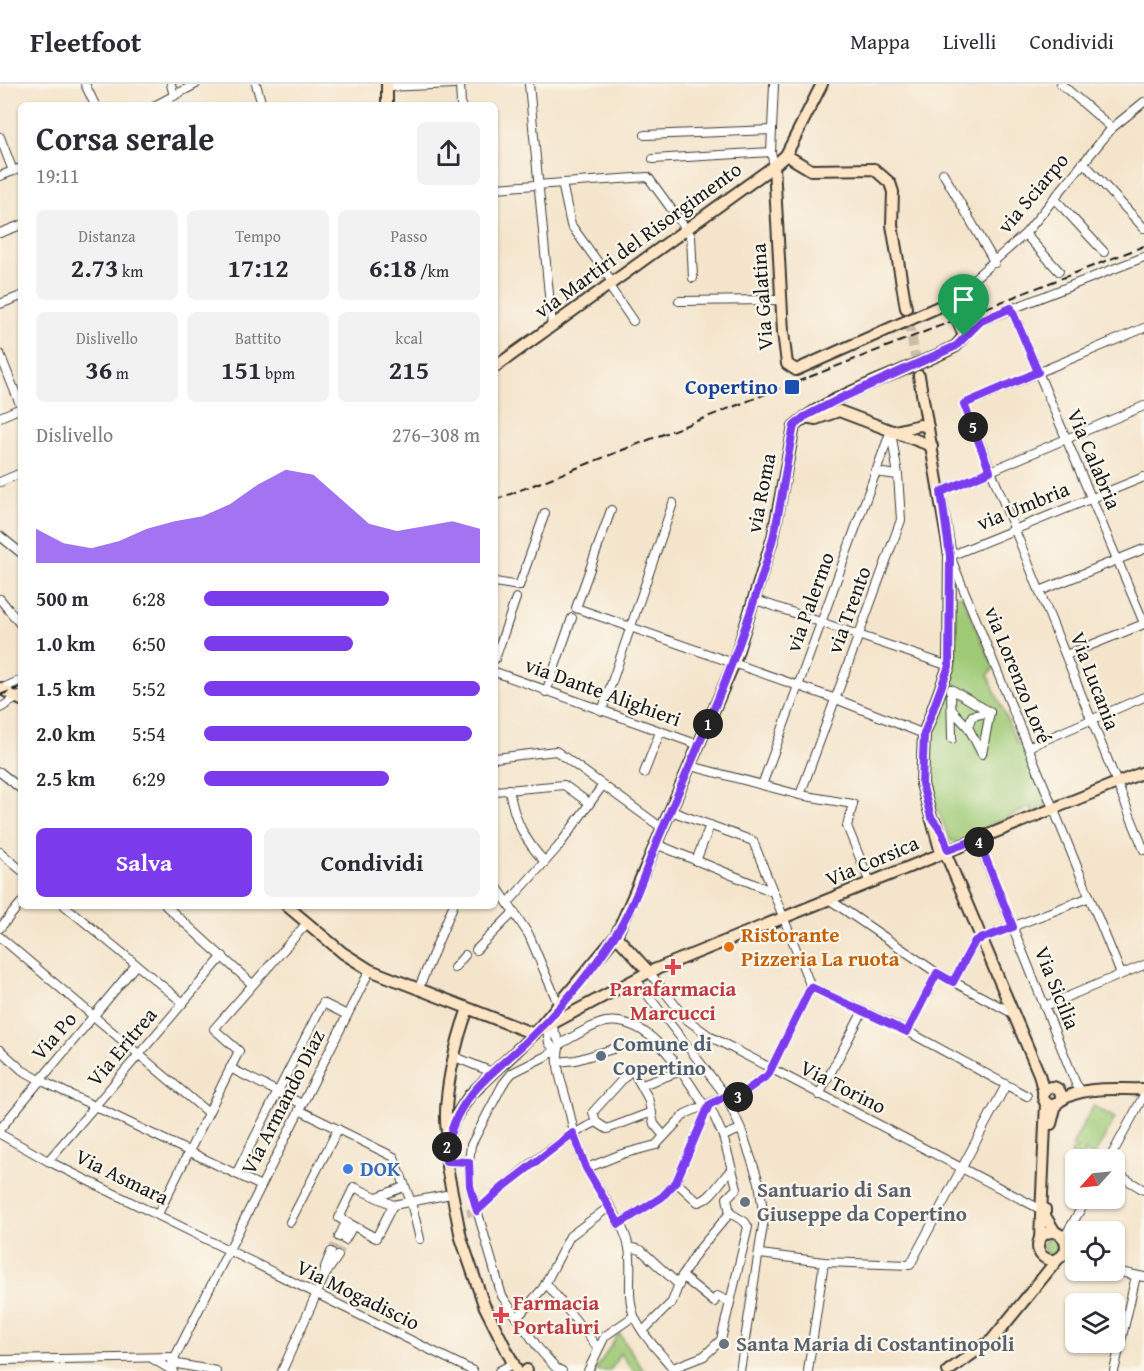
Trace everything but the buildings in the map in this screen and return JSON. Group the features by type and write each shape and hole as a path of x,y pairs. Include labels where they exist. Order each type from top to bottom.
{"street":[{"path":"85,84 94,102"},
{"path":"171,84 174,96"},
{"path":"162,102 196,84"},
{"path":"256,84 261,102"},
{"path":"387,102 387,86 454,84"},
{"path":"460,84 461,102"},
{"path":"530,84 552,326"},
{"path":"774,84 771,152 774,166"},
{"path":"774,166 786,155 822,84"},
{"path":"1060,84 1112,128"},
{"name":"via Sciarpo","path":"945,304 995,263 1025,234 1112,128 1144,102"},
{"path":"645,135 772,130"},
{"path":"0,137 17,170 0,176"},
{"path":"653,159 771,152"},
{"path":"786,155 811,170 874,169 890,183 893,192 894,243 906,308"},
{"path":"1083,162 1144,228"},
{"name":"via Martiri del Risorgimento","path":"498,365 774,166"},
{"name":"Via Galatina","path":"774,166 787,364 796,370 945,304"},
{"path":"943,173 995,263"},
{"path":"498,188 648,177 691,236 693,278"},
{"path":"562,183 571,225 633,321"},
{"path":"1054,198 1104,252"},
{"path":"0,233 18,226"},
{"path":"1025,234 1059,271"},
{"path":"804,417 956,346 981,321 1144,257"},
{"path":"0,304 18,297"},
{"path":"679,301 781,300"},
{"path":"945,304 953,309 964,336"},
{"name":"Via Calabria","path":"1011,308 1144,624"},
{"path":"1144,328 964,404 1040,591 1144,549"},
{"path":"0,354 18,400"},
{"path":"919,376 941,492 950,556 949,666 924,734 922,784 931,817 945,852 984,939 1039,1074 1053,1096 1045,1209 1049,1225 1065,1242"},
{"path":"853,409 855,392"},
{"path":"839,399 864,419"},
{"path":"839,399 839,411"},
{"path":"905,432 918,417 924,405"},
{"path":"941,492 1144,406"},
{"path":"0,417 18,409"},
{"path":"804,417 816,419 839,411 864,419 891,432 905,432 928,427"},
{"name":"via Roma","path":"555,1020 561,1004 616,936 734,663 773,537 794,426 804,417"},
{"name":"via Palermo","path":"762,785 891,432"},
{"name":"via Trento","path":"800,795 901,520 898,474 891,432"},
{"path":"905,432 932,446"},
{"path":"875,472 898,474"},
{"path":"0,482 18,474"},
{"name":"via Umbria","path":"950,556 1144,477"},
{"path":"602,711 673,503"},
{"path":"611,510 576,608 836,699 924,734"},
{"path":"498,582 519,586 545,513"},
{"path":"0,536 18,551"},
{"name":"via Lorenzo Loré","path":"950,556 1121,974"},
{"name":"Via Lucania","path":"1040,591 1144,850"},
{"path":"498,650 516,598"},
{"path":"0,599 18,621"},
{"path":"753,599 949,666"},
{"path":"546,692 572,618"},
{"path":"1066,655 1144,624"},
{"name":"via Dante Alighieri","path":"498,673 699,746"},
{"path":"952,739 951,689 990,712"},
{"path":"0,708 11,694"},
{"path":"1028,747 1144,698"},
{"path":"951,710 968,727 982,754 990,712"},
{"path":"968,727 972,716 990,712"},
{"path":"644,773 660,732"},
{"path":"498,758 556,751 663,828"},
{"path":"691,766 800,795 853,804 847,826 870,883"},
{"path":"0,772 18,787"},
{"name":"Via Corsica","path":"555,1020 649,972 1144,772"},
{"path":"508,903 545,862 603,785"},
{"path":"498,791 564,786 589,803"},
{"path":"509,789 513,814 529,846 545,862"},
{"path":"670,810 753,841 811,987 907,1032 1027,1096"},
{"path":"696,861 710,825"},
{"name":"Via Sicilia","path":"978,839 1076,1090"},
{"path":"656,843 771,891"},
{"path":"0,852 18,867"},
{"path":"498,888 529,935 561,1004 549,1043 558,1047"},
{"path":"953,982 975,941 1090,897"},
{"path":"830,900 937,973 1014,1014"},
{"path":"0,928 18,907"},
{"path":"68,909 182,1002"},
{"path":"172,909 252,984"},
{"path":"292,909 343,953 370,970 534,1034"},
{"path":"418,990 452,909"},
{"path":"476,950 514,912"},
{"path":"158,1214 238,1051 214,1029 308,923"},
{"path":"616,936 649,972"},
{"path":"0,937 207,1112"},
{"path":"454,968 465,955"},
{"name":"Via Eritrea","path":"48,1161 223,956"},
{"path":"1045,1006 1144,965"},
{"name":"Via Po","path":"0,1129 135,966"},
{"name":"Via Armando Diaz","path":"173,1365 228,1250 370,970"},
{"name":"Via Torino","path":"649,972 686,1019 711,1037 1040,1209"},
{"path":"907,1032 937,973"},
{"path":"636,980 728,1099 741,1129 764,1202 760,1254 740,1371"},
{"path":"586,1168 622,1154 656,1145 685,1114 728,1099 768,1075 811,987"},
{"path":"236,1174 323,1003 347,1015"},
{"path":"468,1009 454,1046 455,1057 446,1115 448,1136 446,1161 451,1194 476,1286 522,1369 500,1371"},
{"path":"819,1095 862,1011"},
{"path":"674,1028 686,1019"},
{"path":"448,1136 462,1106 492,1072 534,1034 555,1020"},
{"path":"562,1371 556,1368 539,1349 502,1296 470,1186 471,1145 503,1084 512,1073 598,1024 622,1022 637,1028 659,1045 707,1105 723,1136 737,1188 727,1198"},
{"path":"558,1047 560,1084 573,1133 586,1168 619,1224 629,1247 630,1300 634,1316 643,1331 674,1369 704,1356 722,1340 748,1227 730,1213 727,1198 716,1185"},
{"path":"558,1062 576,1060 613,1049"},
{"path":"0,1050 22,1070 40,1080 261,1186"},
{"path":"455,1057 492,1072"},
{"path":"230,1068 277,1092 338,1129 394,1157 411,1203 420,1239"},
{"path":"652,1112 607,1129 596,1122 593,1112 632,1069 642,1086 652,1112 654,1124 662,1139"},
{"path":"642,1086 681,1071"},
{"path":"760,1254 824,1262 910,1265 1006,1085"},
{"path":"1053,1096 1076,1090 1144,1089"},
{"path":"1115,1149 1144,1095"},
{"path":"1034,1286 1053,1096"},
{"path":"449,1098 453,1104 462,1106"},
{"path":"619,1224 662,1197 676,1182 707,1105"},
{"path":"477,1211 502,1188 573,1133 596,1122"},
{"path":"290,1222 338,1129"},
{"path":"723,1136 741,1129"},
{"name":"Via Asmara","path":"0,1134 48,1161 228,1250"},
{"path":"446,1161 469,1162"},
{"path":"676,1182 698,1202 715,1190 716,1185 732,1169"},
{"path":"1125,1179 1144,1190"},
{"path":"393,1205 376,1238 339,1218 354,1187 393,1205 451,1194"},
{"path":"376,1197 404,1187"},
{"path":"517,1318 546,1283 570,1236 609,1207"},
{"path":"643,1331 672,1302 682,1276 706,1239 730,1213"},
{"path":"342,1238 349,1224"},
{"path":"1040,1239 1045,1234 1065,1243"},
{"path":"629,1247 641,1250 679,1285"},
{"path":"948,1371 992,1340 1034,1286 1060,1258 1065,1248"},
{"name":"Via Mogadiscio","path":"228,1250 473,1371"},
{"path":"1039,1251 1047,1259 1060,1258"},
{"path":"282,1371 335,1254"},
{"path":"808,1371 824,1262"},
{"path":"1114,1371 1140,1276 1125,1273"},
{"path":"682,1276 714,1302 717,1296 730,1302"},
{"path":"546,1283 598,1348"},
{"path":"588,1371 605,1336 634,1316"},
{"path":"153,1359 173,1365"},
{"path":"0,1360 153,1359 173,1365 216,1371"}],"green space":[{"path":"958,595 962,596 994,668 988,675 1017,743 1020,743 1047,804 1047,807 1032,813 1032,807 987,826 986,831 959,843 950,840 930,790 927,758 930,736 955,663 954,599"},
{"path":"1093,1106 1115,1118 1098,1149 1078,1149 1072,1146"},
{"path":"1052,1237 1060,1242 1061,1246 1056,1254 1052,1255 1044,1250 1043,1246 1048,1238"},
{"path":"619,1333 644,1371 634,1371 620,1353 610,1371 595,1371"}],"tunnel":[{"path":"906,308 919,376"},
{"path":"455,1216 477,1211"},
{"path":"331,1252 339,1237"},
{"path":"338,1256 345,1240"}],"railway":[{"path":"498,499 1144,246"},
{"path":"0,695 18,688"}],"place":[{"name":"Copertino","path":"792,387"},
{"name":"Ristorante Pizzeria La ruota","path":"729,947"},
{"name":"Parafarmacia Marcucci","path":"673,967"},
{"name":"Comune di Copertino","path":"601,1056"},
{"name":"DOK","path":"348,1169"},
{"name":"Santuario di San Giuseppe da Copertino","path":"745,1202"},
{"name":"Farmacia Portaluri","path":"501,1315"},
{"name":"Santa Maria di Costantinopoli","path":"724,1344"}],"route":[{"path":"1011,308 1038,372 964,404 990,471 941,492 950,556 949,666 924,734 922,784 931,817 942,832 948,850 978,839 1013,927 975,941 953,982 937,973 907,1032 811,987 768,1075 730,1102 726,1096 709,1105 676,1182 662,1197 619,1224 586,1168 573,1133 520,1173 477,1211 470,1186 469,1162 446,1161 448,1136 453,1121 470,1095 534,1034 582,980 616,936 734,663 773,537 794,426 804,417 839,399 956,346 964,336 981,321 1011,308"}]}
